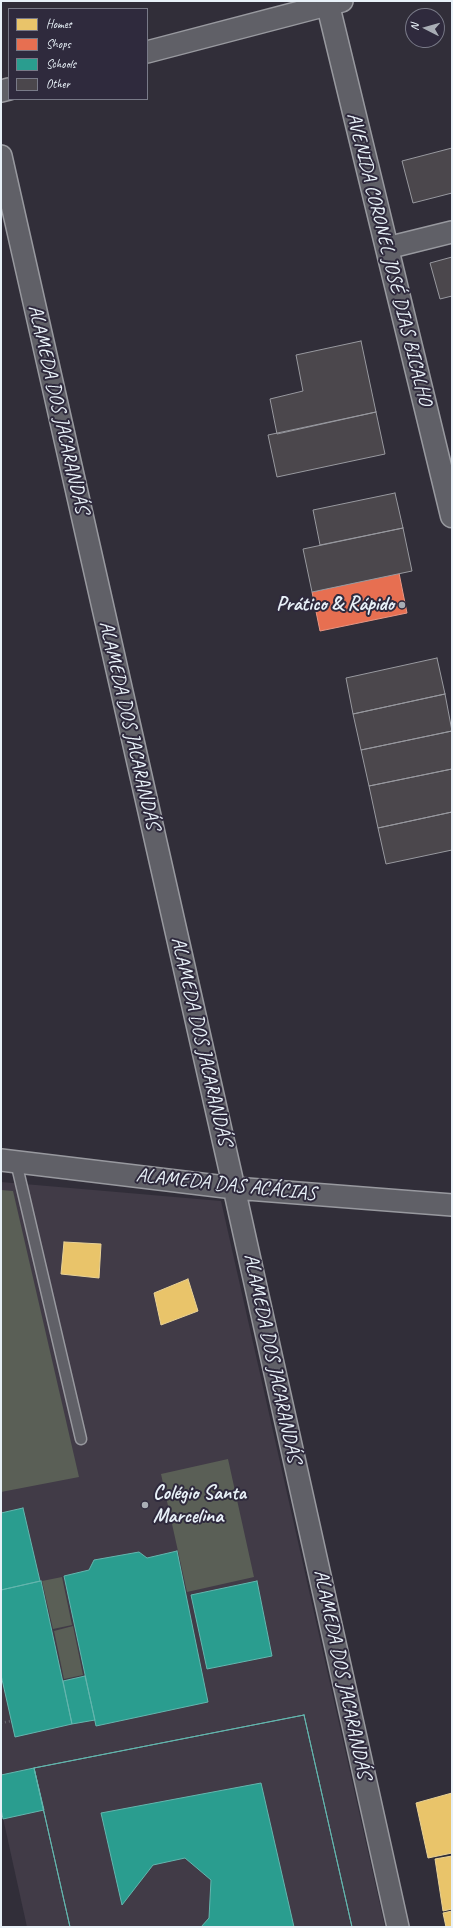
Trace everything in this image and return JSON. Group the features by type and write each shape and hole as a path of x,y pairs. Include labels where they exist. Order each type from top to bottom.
{"street":[{"path":"148,52 332,2"},
{"name":"AVENIDA CORONEL JOSÉ DIAS BICALHO","path":"332,2 387,248 448,479 452,516"},
{"name":"ALAMEDA DOS JACARANDÁS","path":"1,156 234,1188 398,1927"},
{"path":"387,248 452,232"},
{"name":"ALAMEDA DAS ACÁCIAS","path":"9,1161 234,1188 452,1206"}],"lane":[{"path":"9,1161 81,1439"}],"path":[{"path":"1,1723 11,1721"}],"shaded area":[{"name":"Colégio Santa Marcelina","path":"1,1182 221,1201 385,1927 27,1927 1,1809"},
{"path":"1,1190 13,1191 79,1477 1,1492"},
{"path":"228,1459 254,1577 187,1592 161,1474"},
{"path":"62,1577 72,1625 53,1629 42,1581"},
{"path":"73,1626 83,1675 64,1679 54,1631"}],"building: Homes":[{"path":"64,1242 101,1244 99,1278 61,1274"},
{"path":"188,1279 198,1311 161,1325 154,1293"},
{"path":"452,1793 452,1853 428,1858 416,1803"},
{"path":"452,1856 452,1909 443,1911 435,1859"},
{"path":"452,1911 452,1927 446,1927 443,1913"}],"building: Shops":[{"path":"399,573 407,613 320,631 312,592"}],"building: Schools":[{"path":"23,1508 40,1581 1,1590 1,1513"},
{"path":"177,1551 208,1702 96,1726 64,1576 89,1570 94,1560 139,1552 147,1558"},
{"path":"41,1581 72,1724 15,1737 1,1675 1,1590"},
{"path":"257,1581 272,1656 207,1669 191,1595"},
{"path":"85,1676 95,1720 72,1724 63,1681"},
{"path":"304,1715 352,1927 294,1927 261,1783 101,1813 122,1905 153,1865 185,1858 211,1880 209,1918 201,1927 70,1927 34,1768"},
{"path":"304,1715 352,1927 70,1927 34,1768"},
{"path":"34,1768 44,1810 3,1819 1,1809 1,1775"}],"building: Other":[{"path":"452,148 452,193 413,203 402,161"},
{"path":"452,257 452,296 440,299 430,263"},
{"path":"361,341 376,412 277,434 270,399 303,391 296,355"},
{"path":"376,412 385,454 277,477 268,435"},
{"path":"395,493 403,528 320,545 313,510"},
{"path":"403,528 412,571 312,592 303,549"},
{"path":"437,658 445,694 353,714 346,678"},
{"path":"445,694 452,731 361,750 353,714"},
{"path":"452,731 452,769 369,786 361,750"},
{"path":"452,769 452,812 378,828 369,786"},
{"path":"452,812 452,850 386,864 378,828"}],"place":[{"name":"Prático & Rápido","path":"402,605"},
{"name":"Colégio Santa Marcelina","path":"145,1505"}]}
